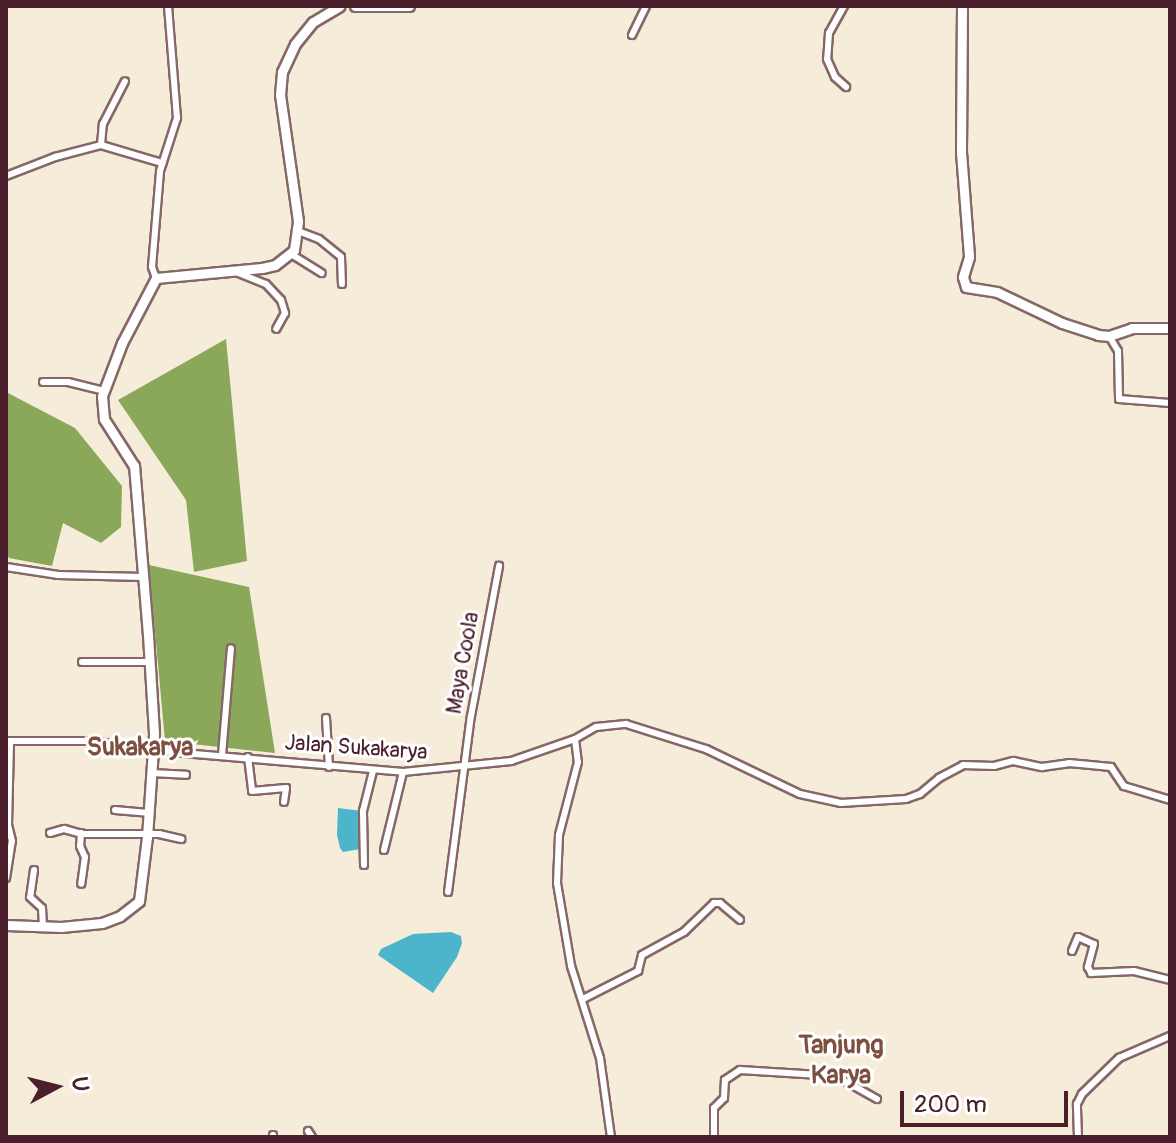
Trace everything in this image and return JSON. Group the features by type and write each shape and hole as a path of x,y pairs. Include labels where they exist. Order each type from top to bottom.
{"main road":[{"path":"6,925 102,923 120,916 139,901 148,834 153,750 150,662 134,466 104,419 104,391 122,343 156,278 236,272 275,265 291,254 298,231 280,95 282,72 295,44 313,22 340,6"},
{"path":"355,6 409,6"},
{"path":"962,6 961,152 969,257 963,277 966,287 997,292 1070,326 1109,336 1132,328 1170,328"}],"street":[{"path":"156,278 152,267 154,219 162,163 177,118 168,6"},
{"path":"632,35 646,6"},
{"path":"844,6 829,33 827,59 835,77 846,87"},
{"path":"101,145 103,124 125,81"},
{"path":"6,176 55,157 101,145 162,163"},
{"path":"298,231 319,239 341,257 342,284"},
{"path":"291,254 321,273"},
{"path":"236,272 266,284 281,300 285,313 276,329"},
{"path":"1109,336 1118,351 1119,399 1170,403"},
{"path":"43,382 68,382 104,391"},
{"name":"Maya Coola","path":"448,892 467,767 471,716 499,566"},
{"path":"6,567 58,575 143,577"},
{"path":"222,755 231,648"},
{"path":"82,662 150,662"},
{"path":"326,718 329,767"},
{"name":"Jalan Sukakarya","path":"8,741 84,740 153,750 403,772 511,761 575,739 596,727 626,724 694,744 787,789 837,803 906,799 920,794 939,778 963,765 994,766 1013,761 1042,767 1069,763 1111,767 1124,786 1170,800"},
{"path":"575,739 578,762 560,827 556,866 569,959 600,1058 611,1137"},
{"path":"6,878 12,841 8,825 8,741"},
{"path":"248,757 252,791 286,788 284,802"},
{"path":"364,865 363,811 373,771"},
{"path":"384,850 403,772"},
{"path":"151,773 186,775"},
{"path":"115,810 148,813"},
{"path":"50,833 65,829 81,833 148,834 181,839"},
{"path":"81,833 80,846 85,857 81,884"},
{"path":"34,870 30,897 42,908 43,926"},
{"path":"583,999 638,971 642,955 684,932 714,903 720,903 740,920"},
{"path":"1072,951 1078,937 1095,945 1088,967 1091,973 1134,971 1170,980"},
{"path":"1078,1137 1077,1104 1082,1094 1119,1058 1170,1036"},
{"path":"714,1137 714,1108 724,1098 725,1080 740,1070 836,1076 877,1099"}],"green space":[{"path":"226,339 247,561 194,572 186,500 118,400"},
{"path":"6,392 75,428 122,486 121,527 101,543 63,523 52,566 9,558 6,553"},
{"path":"149,565 249,587 275,753 165,741"}],"water":[{"path":"338,808 362,811 360,849 343,852 340,848"},
{"path":"451,932 461,936 462,943 457,957 433,993 378,955 381,949 413,934"}],"district":[{"name":"Sukakarya","path":"140,748"},
{"name":"Tanjung Karya","path":"841,1061"}]}
